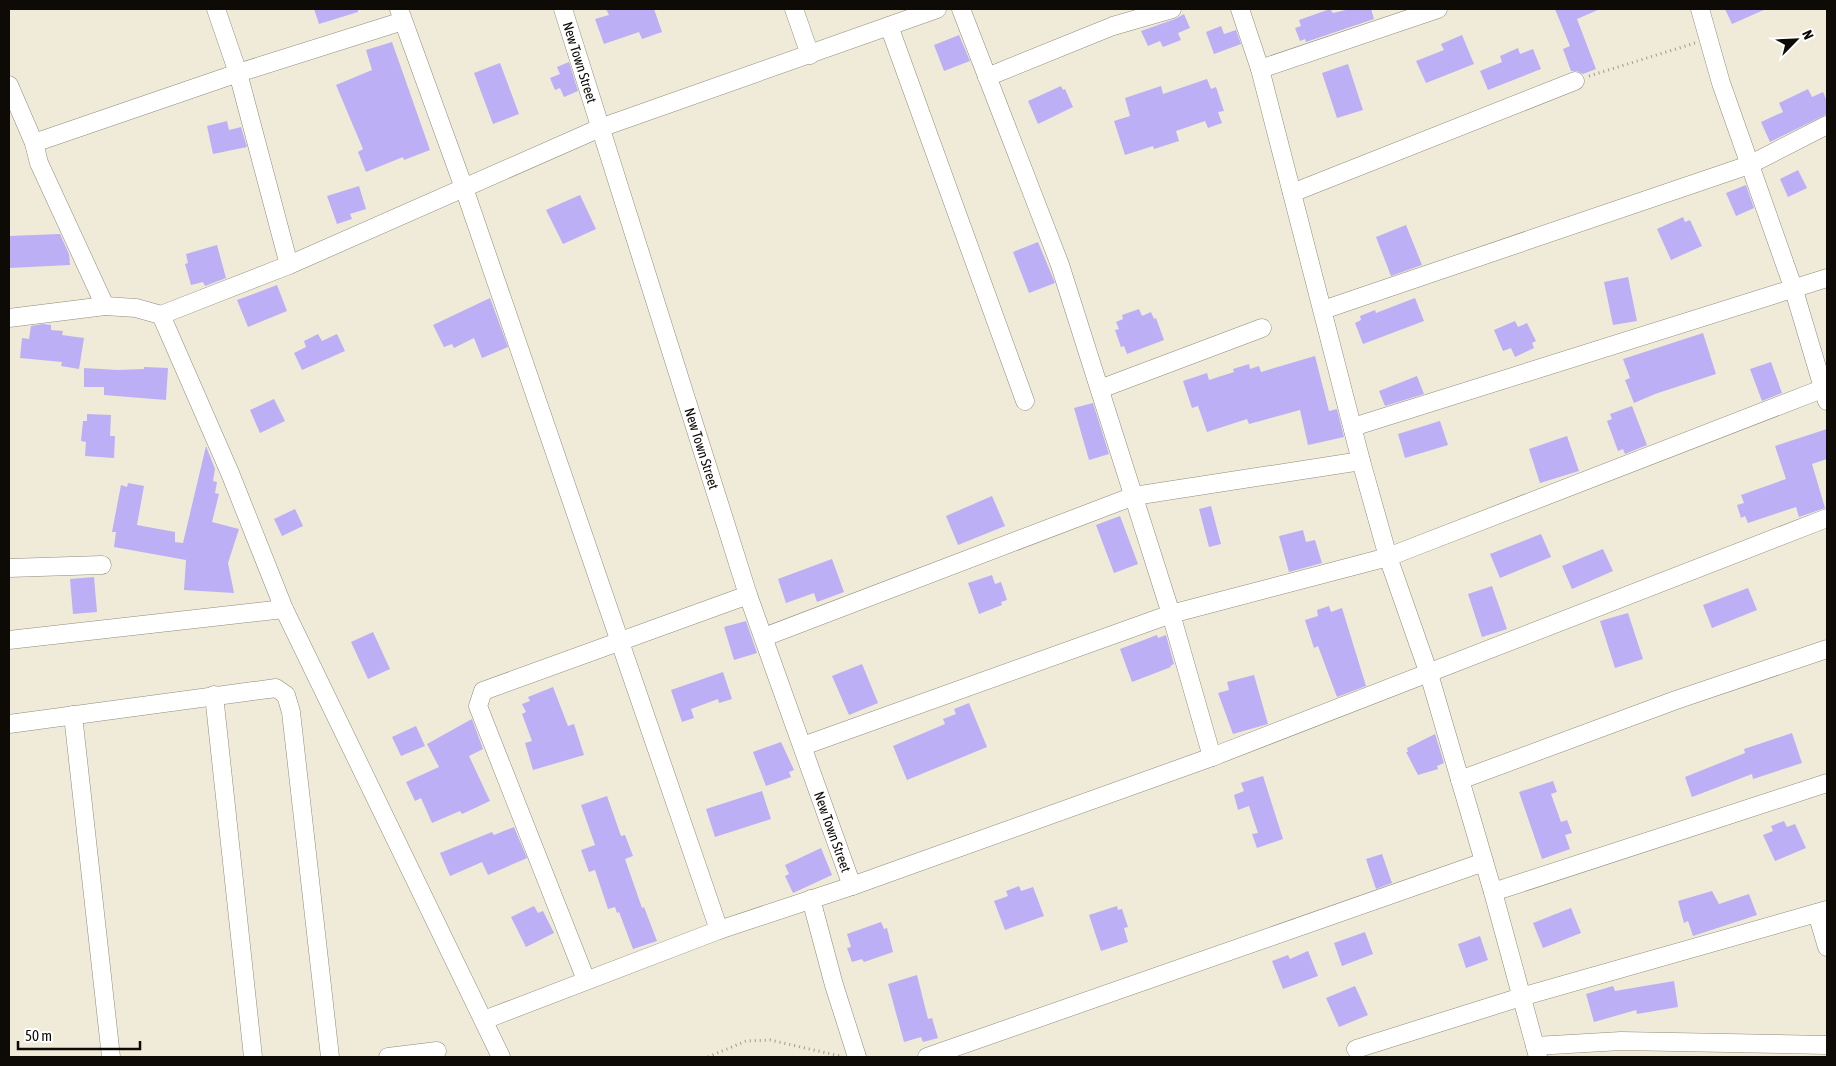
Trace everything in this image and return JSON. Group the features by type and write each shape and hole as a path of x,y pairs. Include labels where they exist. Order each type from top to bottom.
{"street":[{"path":"216,9 238,73 289,265"},
{"name":"New Town Street","path":"563,9 748,595 852,886"},
{"path":"794,9 810,55"},
{"path":"9,318 106,306 136,308 161,315 289,265 600,128 937,9"},
{"path":"961,9 1060,265 1171,614 1212,757"},
{"path":"988,77 1113,26 1172,9"},
{"path":"1240,9 1260,69 1361,461 1388,557 1428,674 1460,780 1537,1051 1621,1041 1827,1045"},
{"path":"1260,69 1438,9"},
{"path":"803,746 1171,614 1388,557 1826,392 1793,288 1721,84 1710,39 1700,9"},
{"path":"34,143 401,15 464,188 719,930"},
{"path":"889,26 1025,401"},
{"path":"1292,193 1575,81"},
{"path":"9,86 34,143 39,163 106,306"},
{"path":"1323,310 1749,165 1827,125"},
{"path":"1353,427 1827,278"},
{"path":"161,315 230,473 284,609 502,1057"},
{"path":"1100,389 1262,328"},
{"path":"764,638 1134,496 1361,461"},
{"path":"484,1020 719,930 852,886 1212,757 1827,518"},
{"path":"9,568 102,565"},
{"path":"586,980 478,706 483,691 748,595"},
{"path":"9,640 284,609"},
{"path":"1460,780 1676,700 1827,649"},
{"path":"9,724 276,688 286,695 291,712 330,1057"},
{"path":"214,695 252,1057"},
{"path":"73,715 111,1057"},
{"path":"1493,892 1827,783"},
{"path":"927,1057 1484,862"},
{"path":"811,899 834,985 857,1057"},
{"path":"1356,1049 1521,997 1822,911 1827,947"},
{"path":"388,1057 437,1051"}],"path":[{"path":"1575,81 1710,39"},
{"path":"708,1057 746,1041 770,1040 844,1057"}],"building":[{"path":"314,9 358,9 358,12 319,24"},
{"path":"606,9 654,9 662,32 642,39 639,32 604,44 595,19 609,15"},
{"path":"1330,9 1333,13 1350,9 1371,9 1374,19 1306,42 1305,39 1300,41 1295,28 1301,26 1299,20"},
{"path":"1555,9 1600,9 1577,19 1596,69 1583,74 1571,71 1563,49 1570,46"},
{"path":"1725,9 1766,9 1732,24"},
{"path":"1184,14 1190,28 1178,33 1181,40 1163,47 1160,41 1148,46 1141,31"},
{"path":"1221,26 1224,34 1236,30 1241,44 1214,54 1206,32"},
{"path":"959,35 970,61 944,71 934,45"},
{"path":"1462,35 1474,64 1426,83 1416,61 1444,50 1441,44"},
{"path":"392,42 430,150 404,160 403,157 366,172 358,152 363,149 336,85 372,70 366,50"},
{"path":"1518,48 1520,54 1533,49 1541,69 1488,90 1480,71 1502,62 1500,56"},
{"path":"569,62 578,91 564,97 560,88 555,90 550,78 560,74 557,67"},
{"path":"500,63 519,114 493,124 474,73"},
{"path":"1348,64 1363,110 1337,118 1322,73"},
{"path":"1207,79 1211,89 1216,87 1224,111 1218,112 1222,123 1208,128 1205,121 1176,131 1179,141 1154,149 1153,146 1125,155 1114,121 1130,116 1125,98 1161,86 1163,94"},
{"path":"1061,86 1063,90 1065,89 1073,107 1038,124 1028,101"},
{"path":"1808,89 1812,97 1823,92 1827,101 1827,114 1770,142 1761,122 1783,112 1779,103"},
{"path":"227,121 229,130 241,127 247,147 213,154 207,126"},
{"path":"1798,170 1807,188 1788,197 1780,179"},
{"path":"1746,185 1754,208 1736,216 1726,193"},
{"path":"359,186 366,209 350,214 352,219 337,224 327,196"},
{"path":"580,195 596,229 563,244 546,210"},
{"path":"1683,217 1685,222 1690,220 1702,246 1671,260 1657,229"},
{"path":"1406,225 1422,265 1391,276 1376,237"},
{"path":"60,234 69,254 70,265 9,268 9,236"},
{"path":"1038,242 1055,283 1029,293 1013,252"},
{"path":"217,245 226,278 205,286 203,282 191,285 185,264 188,263 186,254"},
{"path":"1628,277 1637,321 1613,325 1604,282"},
{"path":"277,285 287,311 248,327 237,300"},
{"path":"490,298 508,347 482,358 474,338 454,348 452,344 444,347 433,325"},
{"path":"1415,298 1424,321 1363,344 1355,323 1361,320 1360,316 1375,310 1376,313"},
{"path":"1139,309 1142,316 1151,312 1154,319 1156,318 1164,340 1127,354 1124,346 1121,347 1115,330 1119,329 1116,322 1123,319 1122,315"},
{"path":"1515,321 1518,327 1527,323 1536,341 1532,343 1534,348 1515,357 1511,348 1503,351 1494,330"},
{"path":"51,325 51,330 63,331 62,335 84,338 79,369 61,366 62,362 20,358 22,338 29,339 31,326"},
{"path":"1703,333 1716,374 1634,403 1625,380 1630,378 1623,359"},
{"path":"318,334 322,341 337,334 345,351 302,370 294,353 306,347 304,341"},
{"path":"1315,356 1329,411 1337,409 1344,437 1308,445 1300,410 1249,424 1247,419 1207,432 1198,406 1192,408 1183,381 1207,373 1209,380 1234,372 1233,369 1249,364 1250,369 1259,366 1261,372"},
{"path":"1771,362 1782,393 1762,401 1750,369"},
{"path":"144,367 168,368 166,400 104,395 104,387 84,387 84,368 118,370 144,369"},
{"path":"1417,376 1424,394 1385,406 1379,391"},
{"path":"274,399 285,421 260,433 250,410"},
{"path":"1093,403 1109,454 1089,460 1074,408"},
{"path":"1632,406 1647,445 1625,454 1623,449 1618,451 1607,421 1612,419 1610,414"},
{"path":"87,414 111,415 110,436 115,436 114,458 85,456 86,442 81,441 83,421 87,421"},
{"path":"1440,421 1448,445 1405,458 1398,434"},
{"path":"1827,429 1827,459 1812,464 1825,508 1799,517 1796,507 1748,523 1745,516 1741,518 1737,505 1744,503 1741,495 1786,479 1775,446"},
{"path":"1567,436 1579,471 1540,483 1529,449"},
{"path":"206,446 215,469 213,481 217,482 215,493 219,494 212,522 239,529 228,563 234,593 184,590 186,560 114,547 116,532 112,532 121,485 127,487 128,483 144,486 137,525 175,532 175,542 183,543"},
{"path":"992,496 1005,526 958,545 946,516"},
{"path":"1211,506 1221,544 1209,547 1199,509"},
{"path":"295,509 303,526 282,536 274,519"},
{"path":"1120,516 1138,564 1114,573 1096,525"},
{"path":"1303,530 1306,542 1315,540 1322,563 1289,572 1279,536"},
{"path":"1541,534 1551,557 1500,578 1490,554"},
{"path":"1603,549 1613,571 1572,589 1562,566"},
{"path":"832,559 844,592 817,602 814,593 786,603 778,579"},
{"path":"992,575 995,584 1001,582 1007,600 1001,602 1002,605 979,614 968,583"},
{"path":"94,577 97,612 73,614 70,579"},
{"path":"1492,586 1507,629 1482,637 1468,594"},
{"path":"1748,588 1757,610 1712,628 1703,605"},
{"path":"1329,606 1331,612 1342,608 1366,686 1337,697 1318,646 1314,648 1305,620 1318,616 1317,610"},
{"path":"1628,613 1643,659 1615,668 1600,621"},
{"path":"746,621 757,653 734,660 724,627"},
{"path":"373,632 390,669 368,679 351,642"},
{"path":"1157,635 1158,638 1166,635 1174,664 1171,667 1132,682 1120,649"},
{"path":"862,664 878,703 849,715 832,676"},
{"path":"723,672 732,699 719,703 718,699 691,709 694,718 682,722 671,690"},
{"path":"1254,675 1268,724 1233,734 1218,693 1229,690 1227,682"},
{"path":"553,687 568,726 574,724 584,755 533,770 525,743 532,741 522,714 526,712 522,704 530,701 528,697"},
{"path":"969,703 987,747 907,780 893,746 945,724 943,719 956,714 954,709"},
{"path":"472,719 483,749 469,756 490,801 462,814 460,811 432,823 421,798 415,801 406,782 439,767 427,744"},
{"path":"416,726 425,746 401,756 392,737"},
{"path":"1792,733 1802,763 1753,779 1752,774 1692,797 1685,777 1745,753 1744,749"},
{"path":"1435,734 1444,763 1437,766 1438,769 1418,775 1406,752 1408,752 1407,748"},
{"path":"781,742 794,770 789,772 791,777 766,786 753,752"},
{"path":"1263,776 1283,839 1257,848 1252,834 1258,833 1249,806 1238,810 1234,795 1244,791 1241,783"},
{"path":"1553,781 1557,792 1551,794 1561,822 1567,820 1572,833 1565,835 1570,849 1542,859 1519,792"},
{"path":"762,791 771,819 715,837 706,809"},
{"path":"607,796 621,836 625,835 633,856 625,859 642,908 644,907 657,941 633,949 619,912 617,913 615,907 608,909 595,870 589,872 581,850 595,845 581,805"},
{"path":"1784,821 1787,827 1795,824 1806,848 1775,861 1763,835 1773,831 1771,826"},
{"path":"514,827 527,858 488,875 482,862 450,876 440,853 492,832 494,835"},
{"path":"821,848 832,875 793,893 785,876 789,874 785,865"},
{"path":"1382,854 1392,883 1376,889 1366,859"},
{"path":"1019,886 1021,891 1033,887 1044,916 1005,930 994,901 1008,896 1006,891"},
{"path":"1712,891 1719,904 1749,894 1757,915 1693,936 1688,921 1684,923 1678,901"},
{"path":"534,906 538,913 543,911 554,933 526,947 511,917"},
{"path":"1117,906 1118,910 1122,909 1128,927 1124,928 1128,942 1101,951 1089,915"},
{"path":"1571,908 1581,933 1543,948 1533,923"},
{"path":"881,922 884,929 887,928 893,952 864,962 862,959 852,962 847,948 851,947 847,934"},
{"path":"1365,932 1373,954 1342,966 1334,943"},
{"path":"1480,936 1488,960 1466,968 1458,944"},
{"path":"1308,951 1318,976 1283,989 1272,961 1288,955 1290,959"},
{"path":"917,975 928,1019 932,1018 938,1038 923,1042 921,1037 904,1042 888,984"},
{"path":"1674,981 1678,1007 1637,1014 1636,1010 1594,1022 1586,994 1613,986 1615,991"},
{"path":"1355,986 1368,1015 1339,1027 1326,998"}]}
